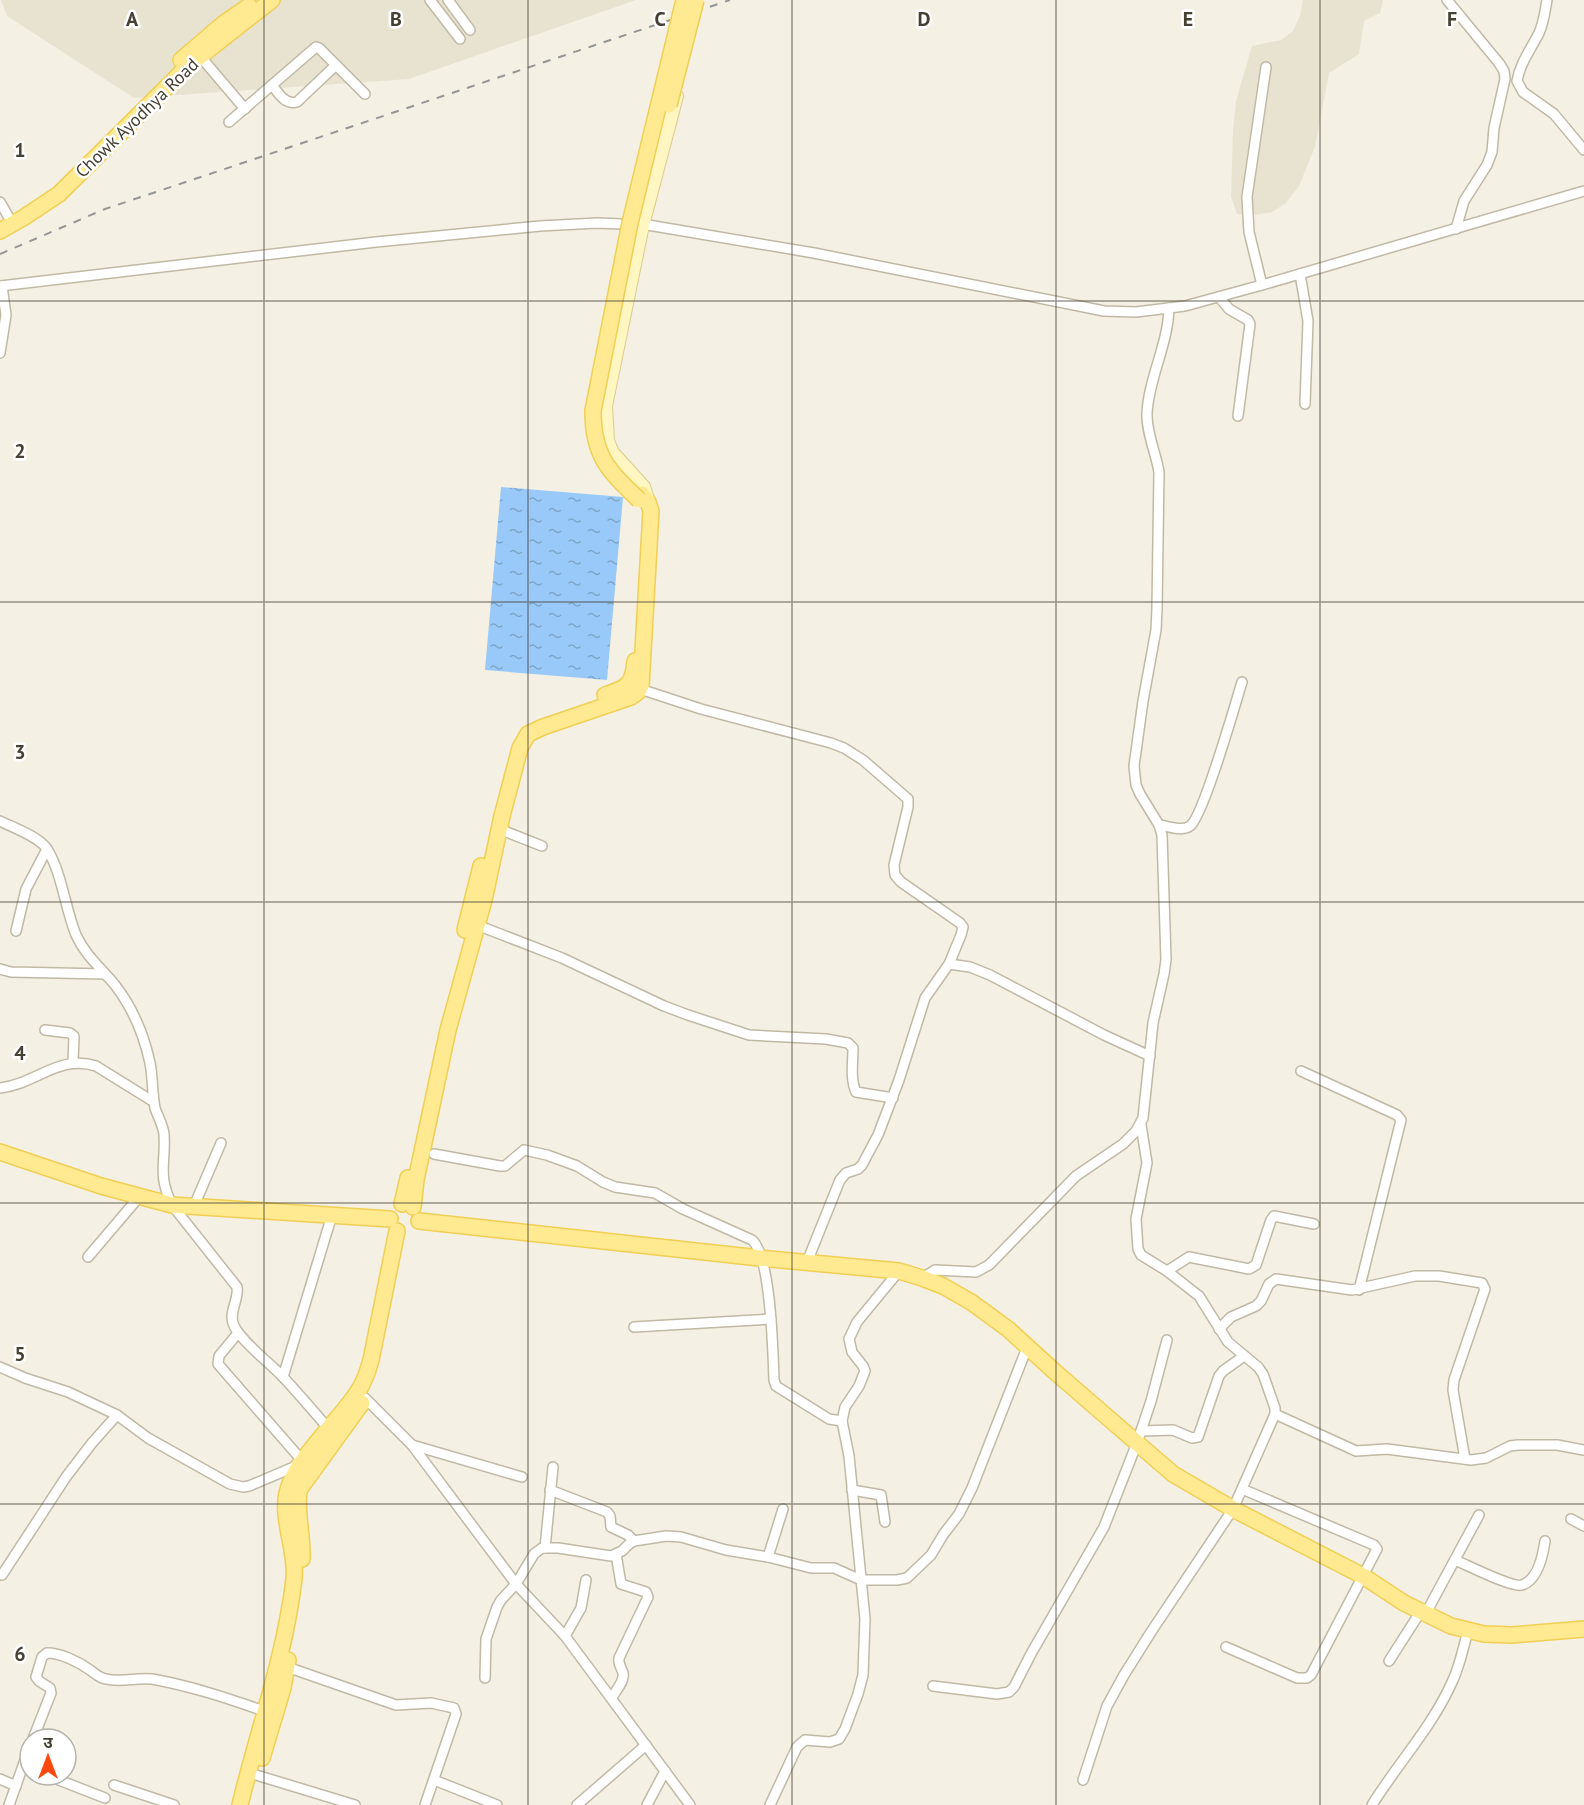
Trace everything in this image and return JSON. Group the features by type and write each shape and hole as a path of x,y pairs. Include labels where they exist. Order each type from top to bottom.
{"main road":[{"name":"Chowk Ayodhya Road","path":"0,231 58,194 256,0"},
{"name":"Chowk Ayodhya Road","path":"4,218 48,190 78,166 195,46 272,0"},
{"path":"0,1152 101,1186 172,1205 332,1215 413,1230 411,1211 437,1034 513,743 521,729 533,722 624,689 633,676 644,526 643,500 605,464 598,452 593,411 630,223 682,0"},
{"path":"411,1211 448,1030 477,926 520,748 528,734 631,697 640,689 651,511 610,459 601,440 599,412 638,224 696,0"},
{"path":"251,1805 256,1775 283,1688 300,1594 302,1547 297,1507 299,1490 372,1389 383,1352 398,1228 393,1210 760,1258 899,1271 922,1278 943,1286 971,1302 1028,1345 1054,1371 1139,1437 1173,1474 1233,1509 1363,1576 1404,1603 1451,1626 1484,1635 1584,1629"},
{"path":"240,1805 278,1664 294,1576 286,1506 287,1495 300,1466 358,1392 366,1377 398,1228"}],"street":[{"path":"430,0 460,39"},
{"path":"448,0 470,30"},
{"path":"643,500 605,470 593,451 588,430 590,404 625,224 682,0"},
{"path":"643,500 643,487 612,453 607,441 605,406 642,225 701,0"},
{"path":"1447,0 1499,63 1505,78 1494,128 1492,152 1487,165 1464,201 1456,229"},
{"path":"1547,0 1545,16 1519,69 1517,81 1523,92 1554,114 1584,150"},
{"path":"229,122 316,47 365,94"},
{"path":"200,56 245,109"},
{"path":"272,85 286,101 297,102 336,65"},
{"path":"1262,285 1249,232 1246,197 1266,67"},
{"path":"0,353 6,315 1,286 376,242 540,226 642,225 814,253 1104,311 1136,312 1169,308 1219,297 1584,191"},
{"path":"0,202 4,218"},
{"path":"1300,274 1308,321 1305,404"},
{"path":"1219,297 1229,309 1248,320 1250,324 1238,416"},
{"path":"922,1278 935,1270 969,1273 983,1270 1040,1215 1076,1176 1123,1144 1141,1125 1143,1119 1153,1023 1166,960 1163,845 1158,825 1136,784 1134,766 1158,609 1159,472 1148,428 1147,411 1150,391 1165,339 1169,308"},
{"path":"1158,825 1184,829 1192,825 1196,819 1242,682"},
{"path":"640,689 701,709 831,743 863,760 908,799 894,870 896,875 902,882 960,923 963,930 949,964 924,998 893,1098 878,1135 862,1165 846,1173 840,1180 807,1262"},
{"path":"0,821 36,839 47,849 75,933 127,1003 141,1030 154,1082 154,1102 163,1131 163,1182 172,1205 237,1287 238,1298 232,1319 238,1333 283,1377 329,1429"},
{"path":"499,829 543,846"},
{"path":"15,932 26,889 47,849"},
{"path":"477,926 562,958 664,1006 749,1035 826,1039 848,1043 853,1048 853,1078 856,1092 893,1098"},
{"path":"949,964 970,967 990,975 1104,1035 1150,1056"},
{"path":"0,969 11,972 105,974"},
{"path":"45,1030 70,1033 74,1036 73,1062"},
{"path":"0,1088 26,1082 60,1065 73,1062 86,1063 96,1066 154,1102"},
{"path":"1301,1071 1398,1115 1401,1120 1359,1290"},
{"path":"1083,1780 1107,1706 1124,1675 1233,1509 1275,1414 1263,1374 1258,1367 1231,1346 1199,1296 1167,1271 1141,1255 1137,1243 1136,1219 1147,1169 1141,1125"},
{"path":"194,1206 221,1143"},
{"path":"434,1154 500,1166 505,1166 524,1150 547,1155 577,1166 615,1187 656,1193 683,1209 752,1240 756,1244 769,1296 776,1386 829,1419 842,1420"},
{"path":"88,1257 139,1197"},
{"path":"283,1377 332,1215"},
{"path":"1167,1271 1189,1257 1249,1269 1257,1265 1274,1216 1314,1224"},
{"path":"770,1805 801,1742 805,1740 834,1741 839,1738 845,1729 858,1695 863,1675 865,1619 849,1456 842,1420 845,1407 859,1386 864,1371 864,1366 850,1346 851,1332 899,1271"},
{"path":"1219,1329 1231,1317 1256,1306 1269,1284 1276,1279 1359,1290 1415,1276 1479,1282 1484,1285 1485,1289 1454,1380 1454,1400 1465,1459"},
{"path":"634,1327 771,1319"},
{"path":"0,1367 68,1392 117,1415 148,1438 237,1486 249,1486 294,1467 300,1460 218,1364 219,1356 238,1333"},
{"path":"933,1686 997,1694 1010,1692 1014,1687 1104,1527 1139,1437 1167,1340"},
{"path":"485,1678 487,1632 501,1600 516,1584 534,1554 545,1548 611,1556 634,1541 666,1536 681,1537 726,1550 768,1557 811,1568 834,1569 861,1580 907,1578 931,1555 959,1514 972,1488 1028,1345"},
{"path":"1139,1437 1166,1429 1178,1431 1192,1438 1198,1437 1219,1376 1244,1356"},
{"path":"365,1398 412,1445 516,1584 565,1636 690,1805"},
{"path":"1275,1414 1356,1451 1387,1449 1465,1459 1486,1458 1510,1446 1518,1445 1557,1445 1584,1450"},
{"path":"2,1575 66,1477 117,1415"},
{"path":"412,1445 522,1477"},
{"path":"545,1548 553,1467"},
{"path":"1226,1647 1298,1678 1307,1678 1311,1675 1377,1552 1376,1546 1242,1489"},
{"path":"550,1490 607,1512 611,1527 628,1535 634,1541"},
{"path":"852,1490 881,1495 885,1522"},
{"path":"768,1557 783,1509"},
{"path":"1389,1661 1423,1612 1479,1515"},
{"path":"1572,1519 1584,1526"},
{"path":"1455,1560 1516,1586 1521,1586 1537,1569 1545,1540"},
{"path":"612,1698 623,1679 623,1672 618,1664 619,1658 648,1597 646,1592 621,1584 616,1554"},
{"path":"565,1636 581,1608 586,1580"},
{"path":"1372,1805 1420,1737 1444,1698 1460,1663 1468,1632"},
{"path":"38,1727 51,1693 50,1688 36,1677 42,1657 47,1653 81,1664 103,1679 151,1679 191,1687 264,1711"},
{"path":"287,1667 396,1705 430,1703 454,1708 456,1714 425,1805"},
{"path":"577,1805 646,1744"},
{"path":"647,1805 665,1772"},
{"path":"256,1775 355,1805"},
{"path":"0,1779 16,1786"},
{"path":"434,1780 494,1804"},
{"path":"9,1805 18,1782"},
{"path":"114,1785 174,1805"},
{"path":"77,1787 105,1798"}],"shaded area":[{"path":"1,0 636,0 409,79 134,98 7,16"},
{"path":"1303,0 1383,0 1380,13 1364,21 1359,54 1329,73 1315,147 1299,186 1286,203 1272,212 1250,216 1237,214 1231,197 1233,130 1236,101 1252,46 1281,40 1293,31 1300,16"}],"water":[{"path":"501,487 623,497 607,680 485,670"}],"railway":[{"path":"0,254 105,209 730,0"}]}
